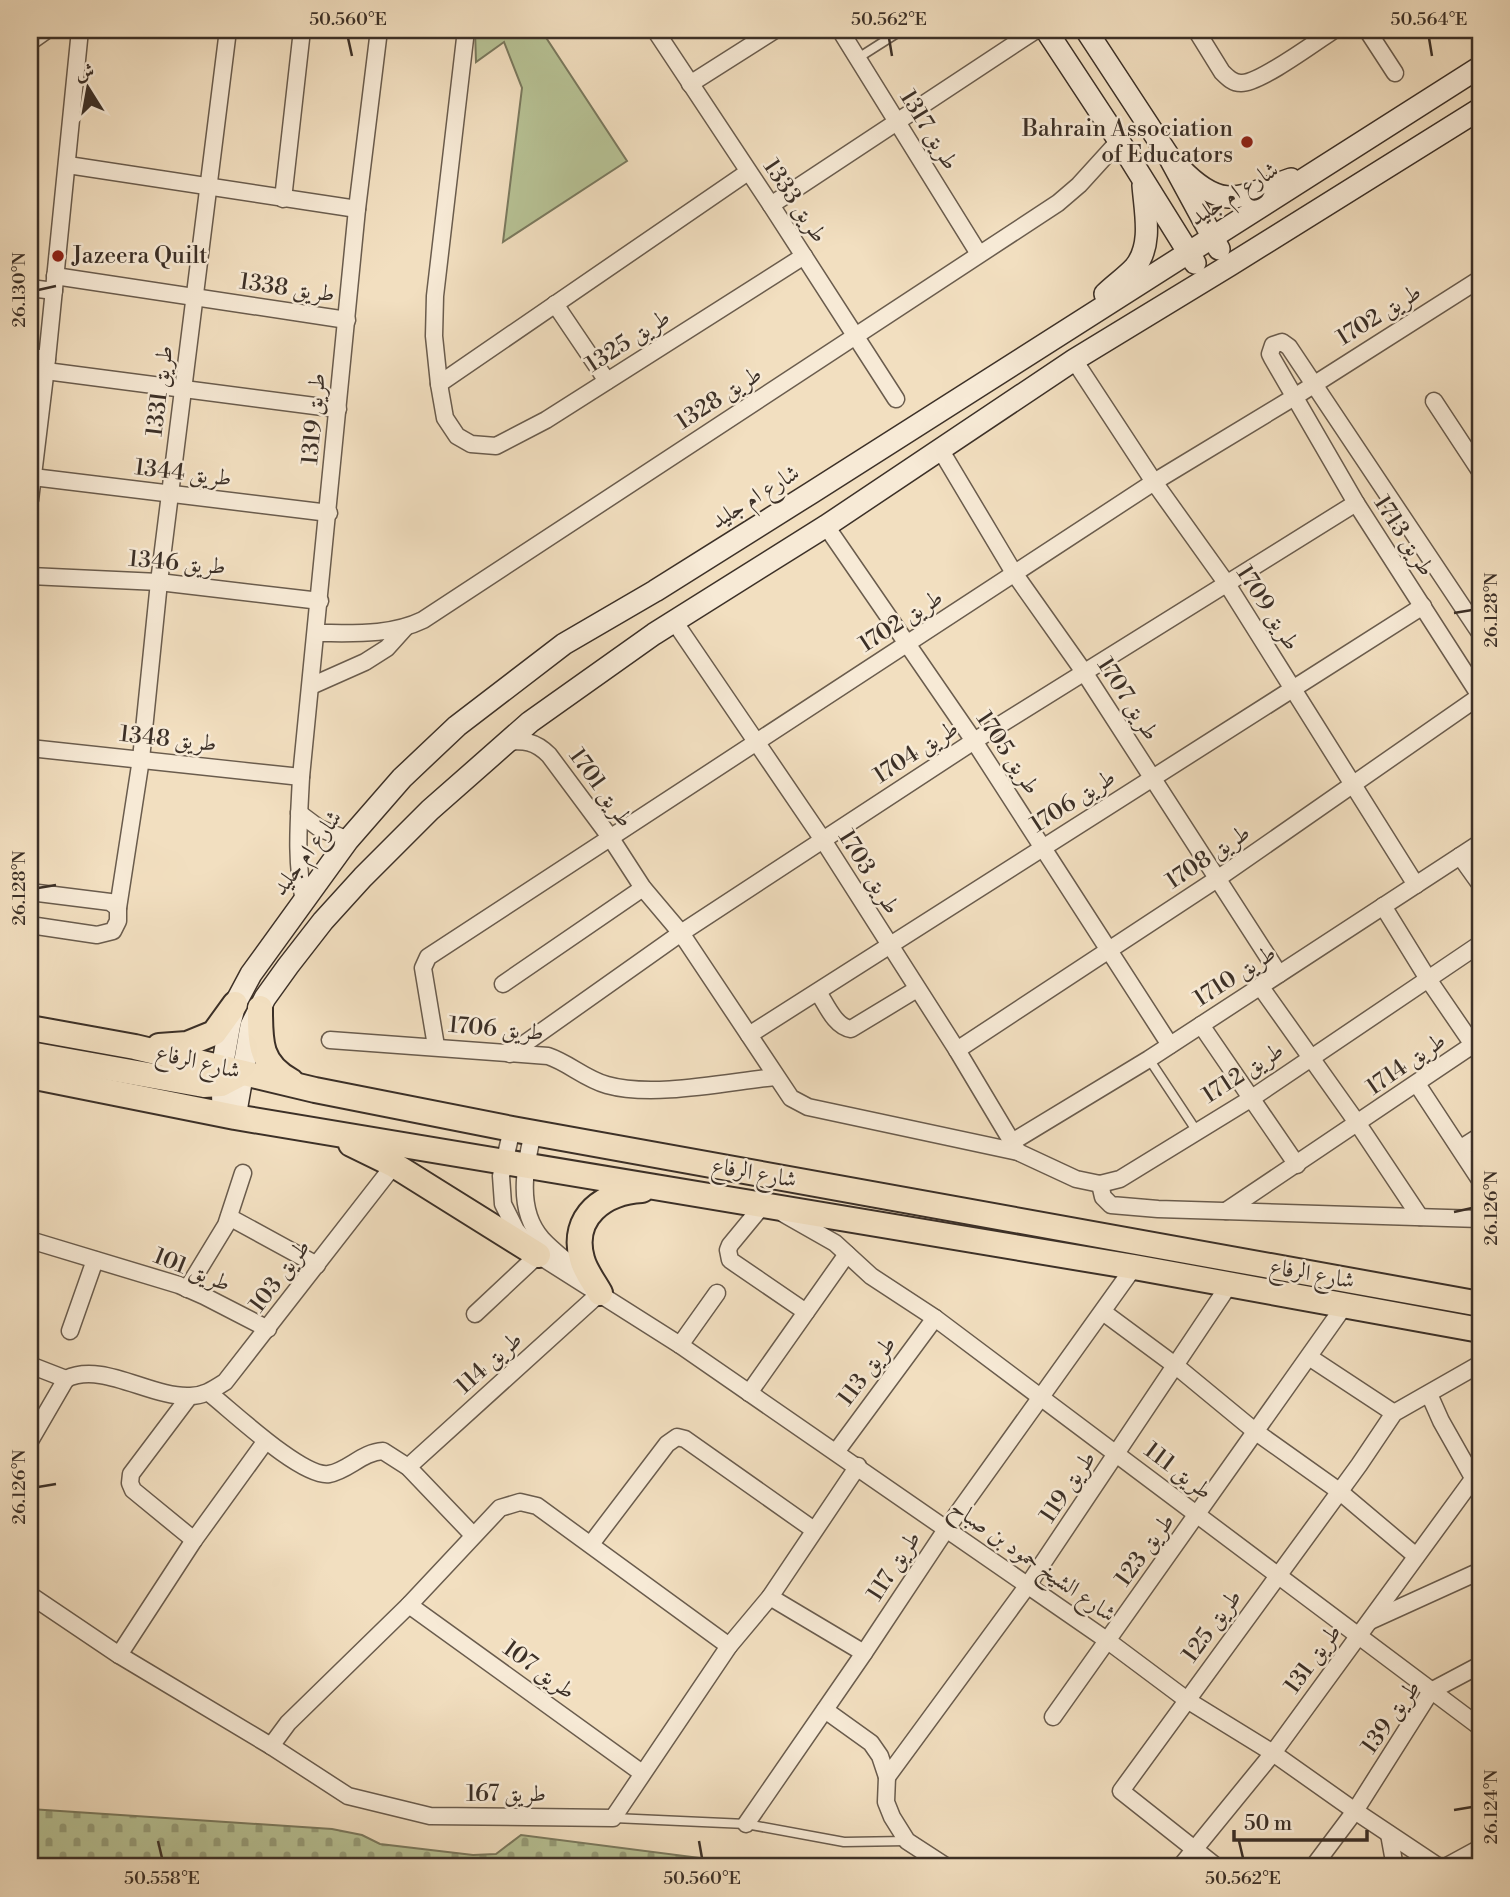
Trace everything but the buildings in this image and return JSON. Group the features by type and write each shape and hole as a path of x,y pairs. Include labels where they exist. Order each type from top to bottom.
{"main road":[{"path":"135,1047 187,1044 200,1039 214,1032 235,1004"},
{"path":"260,1008 260,1038 270,1065 289,1080 315,1090"},
{"name":"شارع الرفاع","path":"30,1028 135,1047 228,1075 1480,1304"},
{"path":"30,1054 204,1085 228,1075"},
{"name":"شارع الرفاع","path":"30,1076 229,1116 1134,1267 1480,1330"},
{"path":"329,1133 394,1165 538,1255"},
{"path":"600,1293 582,1258 582,1231 587,1218 595,1207 619,1193 670,1188"}],"street":[{"path":"30,42 47,30"},
{"path":"30,500 34,424 47,365 80,30"},
{"name":"طريق 1331","path":"118,908 142,759 159,582 229,30"},
{"path":"283,199 302,30"},
{"name":"طريق 1319","path":"304,901 298,863 301,777 357,209 379,30"},
{"path":"466,30 435,296 434,336 439,384 748,172"},
{"name":"طريق 1333","path":"655,30 772,205 896,399"},
{"path":"690,84 775,30"},
{"name":"طريق 1317","path":"840,30 979,254"},
{"path":"772,205 1036,30"},
{"path":"1045,30 1119,141 1204,281"},
{"path":"1086,30 1168,155 1212,239 1230,265"},
{"path":"1196,30 1223,72 1236,82 1244,83 1259,78 1334,30"},
{"path":"1367,30 1395,73"},
{"name":"شارع ام جليد","path":"229,1116 228,1075 235,1004 251,974 348,840 402,778 457,726 565,644 789,507 1326,168 1480,67"},
{"name":"شارع ام جليد","path":"228,1075 260,1008 295,957 363,877 430,810 506,742 579,686 674,621 826,526 1074,360 1480,109"},
{"name":"طريق 1328","path":"316,634 386,632 406,628 423,620 1069,195 1119,141"},
{"path":"1168,155 1205,190 1231,198 1243,197 1326,168"},
{"path":"68,164 357,209"},
{"path":"1056,336 1134,268 1143,254 1146,241 1143,179"},
{"name":"طريق 1325","path":"439,384 445,418 457,436 471,444 496,446 545,420 804,256"},
{"name":"طريق 1702","path":"436,1046 423,968 428,957 1154,482 1480,279"},
{"name":"طريق 1338","path":"30,288 55,283 196,298 347,320"},
{"path":"555,304 607,381"},
{"name":"طريق 1713","path":"1480,633 1314,383 1286,344 1277,342 1271,349 1272,358 1356,503 1480,696"},
{"path":"30,357 47,365 183,391 338,409"},
{"name":"طريق 1709","path":"1074,360 1154,482 1227,584 1416,885"},
{"path":"1434,401 1480,471"},
{"name":"طريق 1707","path":"940,449 1014,573 1084,672 1279,974"},
{"name":"طريق 1344","path":"33,477 328,513"},
{"name":"طريق 1704","path":"510,1054 681,933 974,741 1356,503"},
{"name":"طريق 1705","path":"826,526 974,741 1170,1045"},
{"name":"طريق 1346","path":"30,576 159,582 320,601"},
{"name":"طريق 1706","path":"749,1035 1423,606"},
{"name":"طريق 1703","path":"674,621 823,840 957,1050 1015,1147"},
{"path":"311,686 365,662 387,648 406,628"},
{"name":"طريق 1708","path":"957,1050 1217,879 1480,696"},
{"name":"طريق 1701","path":"506,742 530,741 540,747 610,837 643,888 681,933 790,1098 808,1107 1015,1147"},
{"name":"طريق 1348","path":"30,748 301,777"},
{"path":"299,813 318,828 348,840"},
{"name":"طريق 1710","path":"1015,1147 1480,843"},
{"path":"1460,856 1480,884"},
{"path":"503,984 643,888"},
{"path":"30,892 110,902 118,908 118,921 113,931 97,935 30,925"},
{"path":"1383,906 1428,979 1478,1047"},
{"name":"طريق 1712","path":"1100,1184 1121,1179 1196,1130 1252,1098 1480,944"},
{"path":"1260,986 1420,1217"},
{"path":"818,992 839,1024 851,1029 917,989"},
{"path":"1201,1025 1297,1165"},
{"name":"طريق 1706","path":"330,1040 548,1056 561,1060 606,1085 628,1089 677,1088 775,1077"},
{"name":"طريق 1714","path":"1226,1211 1478,1047"},
{"path":"1418,1084 1480,1180"},
{"name":"شارع الشيخ حمود بن صباح","path":"523,1131 515,1163 535,1227 541,1238 600,1293"},
{"path":"1461,1148 1480,1136"},
{"path":"1015,1147 1076,1180 1100,1184 1103,1197 1111,1205 1158,1209 1480,1219"},
{"name":"شارع الشيخ حمود بن صباح","path":"515,1163 501,1176 503,1205 516,1230 538,1255 680,1345 947,1528 1187,1700 1273,1753 1439,1867"},
{"name":"طريق 103","path":"209,1393 225,1382 394,1165"},
{"path":"187,1289 226,1225 243,1173"},
{"path":"767,1205 730,1245 730,1260 806,1312"},
{"name":"طريق 111","path":"767,1205 835,1243 871,1276 935,1318 1278,1574 1363,1628 1431,1691 1480,1727"},
{"path":"229,1217 317,1265"},
{"name":"طريق 101","path":"30,1240 187,1289 268,1329"},
{"path":"749,1393 847,1254"},
{"path":"474,1314 538,1255"},
{"path":"70,1331 95,1260"},
{"name":"طريق 117","path":"746,1824 947,1528 1134,1267"},
{"name":"طريق 119","path":"887,1777 1028,1585 1229,1285"},
{"name":"طريق 114","path":"408,1467 600,1293"},
{"path":"680,1345 717,1293"},
{"name":"طريق 123","path":"1053,1717 1345,1305"},
{"path":"1103,1312 1176,1366 1256,1432 1339,1492 1416,1556"},
{"name":"طريق 113","path":"836,1452 935,1318"},
{"path":"1308,1357 1394,1413 1480,1364"},
{"path":"30,1365 66,1380"},
{"path":"30,1441 66,1380 86,1373 189,1397 209,1393 265,1442 317,1473 329,1474 370,1453 383,1451 408,1467 473,1535"},
{"path":"1429,1394 1441,1421 1478,1482"},
{"path":"189,1397 131,1474 130,1483 133,1490 194,1539"},
{"name":"طريق 125","path":"1194,1849 1121,1791 1394,1413"},
{"path":"591,1544 667,1444 677,1437 685,1439 814,1530"},
{"path":"119,1655 194,1539 265,1442"},
{"path":"613,1818 729,1646 770,1597 858,1466"},
{"name":"طريق 131","path":"1180,1867 1273,1753 1416,1556 1478,1482"},
{"path":"271,1746 288,1723 409,1605 500,1508 520,1502 537,1506 729,1646"},
{"path":"1363,1628 1480,1571"},
{"name":"طريق 167","path":"30,1595 119,1655 271,1746 348,1796 430,1816 613,1818"},
{"path":"770,1597 864,1653"},
{"name":"طريق 107","path":"409,1605 642,1773"},
{"name":"طريق 139","path":"1313,1867 1355,1811 1431,1691 1480,1665"},
{"path":"825,1710 871,1743 880,1756 887,1777 886,1802 907,1841 947,1867"},
{"path":"1389,1834 1395,1867"},
{"path":"1445,1867 1480,1848"},
{"path":"1194,1849 1217,1867"}],"lane":[{"path":"858,58 902,30"},
{"path":"1149,1059 1196,1130"},
{"path":"613,1818 746,1824 844,1842 907,1841"}],"green space":[{"path":"475,30 541,30 627,161 503,242 522,88 504,42 476,62"},
{"path":"30,1809 332,1829 362,1835 380,1844 473,1855 496,1854 521,1835 770,1867 30,1867"}],"place":[{"name":"Bahrain Association of Educators","path":"1247,142"},
{"name":"Jazeera Quilt","path":"58,256"}]}
